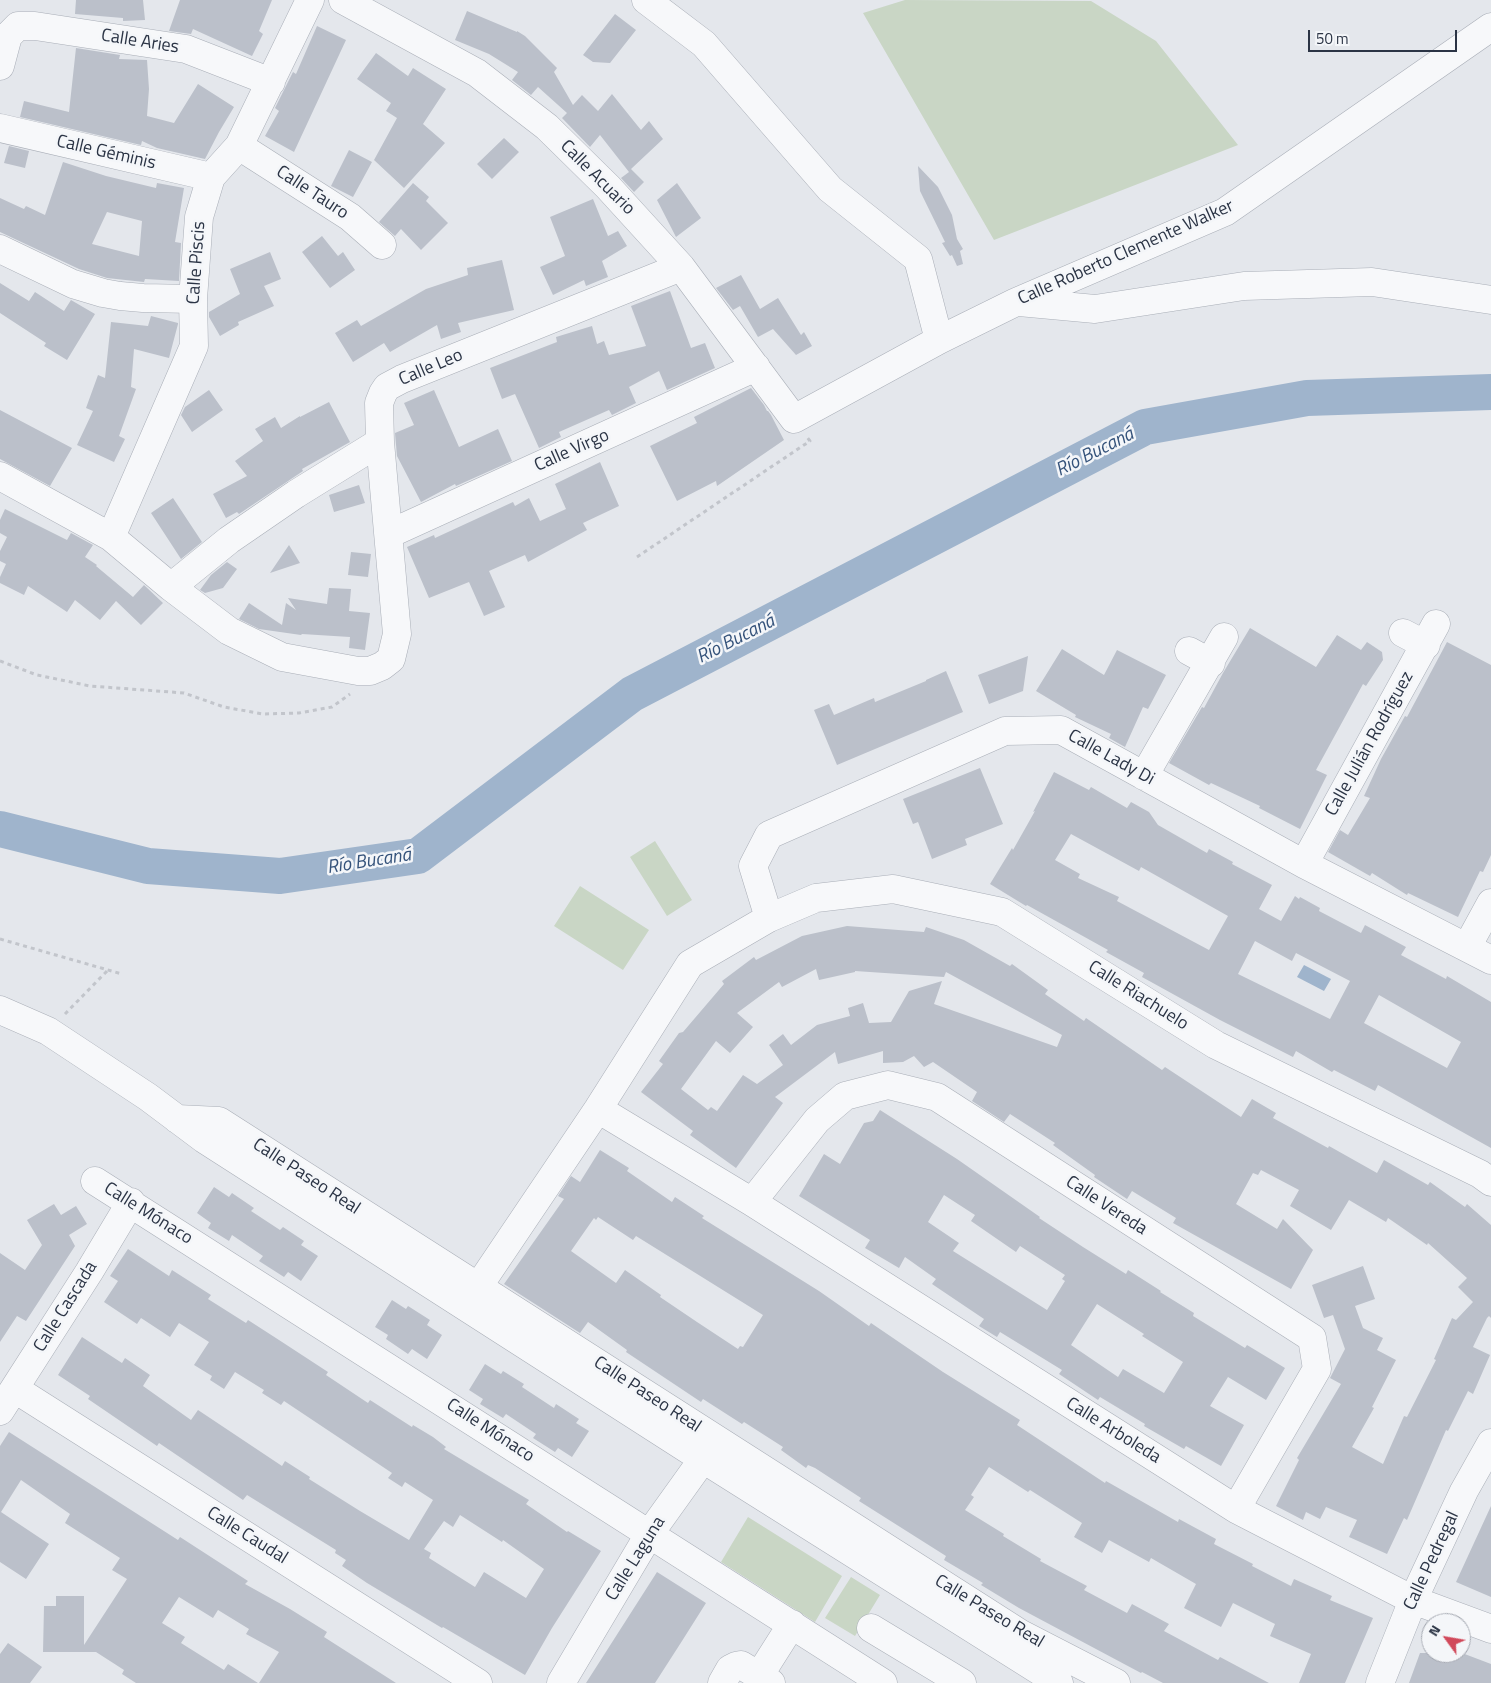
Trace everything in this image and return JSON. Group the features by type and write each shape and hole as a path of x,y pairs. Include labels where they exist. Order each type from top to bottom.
{"street":[{"name":"Calle Piscis","path":"110,537 194,346 194,299 200,217 211,177 239,146 310,0"},
{"path":"646,0 704,44 830,189 918,259 939,340"},
{"name":"Calle Acuario","path":"348,1 477,73 546,127 608,187 681,266 794,418"},
{"name":"Calle Aries","path":"0,66 8,36 18,26 34,26 186,49 271,82"},
{"name":"Calle Roberto Clemente Walker","path":"794,418 939,340 1016,302 1226,212 1491,27"},
{"name":"Calle Géminis","path":"0,128 211,177"},
{"name":"Calle Tauro","path":"239,146 350,217 382,245"},
{"path":"0,249 74,284 103,293 143,298 194,299"},
{"name":"Calle Leo","path":"358,671 376,669 391,659 397,634 380,442 379,403 382,393 387,387 402,379 681,266"},
{"path":"1016,302 1094,309 1244,286 1372,282 1491,300"},
{"name":"Calle Virgo","path":"389,534 756,367"},
{"path":"171,587 229,540 296,494 380,442"},
{"path":"0,476 110,537 229,631 282,657 358,671"},
{"name":"Calle Julián Rodríguez","path":"1304,864 1422,634"},
{"path":"1144,776 1200,657 1224,638"},
{"name":"Calle Lady Di","path":"769,918 753,866 769,834 1005,731 1062,730 1304,864 1491,960"},
{"name":"Calle Riachuelo","path":"478,1287 598,1109 690,964 769,918 816,898 893,889 1002,912 1216,1045 1480,1174 1491,1182"},
{"path":"1467,947 1491,903"},
{"name":"Calle Paseo Real","path":"0,1010 48,1031 148,1097 212,1145 709,1449 1020,1634 1116,1683"},
{"name":"Calle Vereda","path":"752,1202 817,1120 845,1096 888,1085 937,1097 1312,1338 1317,1369 1236,1509"},
{"name":"Calle Arboleda","path":"598,1109 752,1202 1236,1509 1413,1600 1491,1629"},
{"name":"Calle Paseo Real","path":"177,1119 219,1121 478,1287 709,1449 1059,1683"},
{"name":"Calle Mónaco","path":"95,1181 131,1202 883,1683"},
{"name":"Calle Cascada","path":"7,1400 131,1202"},
{"name":"Calle Caudal","path":"7,1400 478,1683"},
{"name":"Calle Pedregal","path":"1380,1683 1413,1600 1464,1491 1491,1443"},
{"name":"Calle Laguna","path":"561,1683 650,1533 709,1449"},
{"path":"722,1683 730,1669 741,1665 765,1679 792,1624"},
{"path":"871,1628 962,1683"}],"path":[{"path":"637,557 810,440 794,418"},
{"path":"0,662 37,675 90,686 184,693 224,707 263,714 299,713 332,707 348,696 359,682 358,671"},
{"path":"0,939 122,974"},
{"path":"48,1031 108,970"}],"green space":[{"path":"905,0 1091,1 1156,41 1238,145 994,240 863,13"},
{"path":"655,841 692,900 667,916 630,857"},
{"path":"580,886 649,930 623,970 554,926"},
{"path":"748,1517 842,1576 815,1622 721,1562"},
{"path":"851,1577 880,1595 855,1636 825,1618"}],"water":[{"path":"1304,965 1331,979 1324,991 1297,977"}],"building":[{"path":"76,0 143,0 145,20 123,21 123,18 75,14"},
{"path":"180,0 272,0 259,31 263,34 252,56 193,29 191,34 169,31"},
{"path":"467,11 525,36 557,68 554,72 573,105 582,95 598,111 612,94 641,130 649,121 663,139 631,169 644,182 634,192 621,178 629,172 600,135 590,147 562,118 567,113 538,87 531,95 512,80 518,72 489,54 455,40"},
{"path":"615,14 636,30 610,63 593,62 583,55"},
{"path":"317,26 346,40 294,152 265,136 279,111 275,108 293,72 296,74"},
{"path":"76,48 120,55 119,59 147,60 149,89 147,116 174,123 198,84 234,107 205,159 157,148 142,141 141,145 20,117 24,101 69,112"},
{"path":"376,53 408,76 413,68 446,89 423,124 445,143 404,188 374,160 397,118 386,111 391,103 357,79"},
{"path":"504,138 519,152 492,179 477,164"},
{"path":"9,146 29,151 25,168 4,163"},
{"path":"349,150 372,162 353,197 331,186"},
{"path":"63,162 106,176 156,188 157,183 184,188 175,242 181,243 179,281 145,279 144,282 107,278 79,269 0,232 0,198 24,209 26,206 45,215","holes":["107,212 142,221 139,256 92,244"]},
{"path":"918,166 938,187 952,215 957,239 963,249 960,251 963,264 957,266 952,255 950,256 942,243 945,242 920,191"},
{"path":"413,183 429,197 426,201 448,223 421,250 401,229 395,236 379,222"},
{"path":"677,183 701,218 676,237 657,200"},
{"path":"593,199 608,236 618,231 627,246 602,261 608,277 586,286 584,280 553,295 540,267 565,256 550,217"},
{"path":"322,236 338,256 343,252 355,270 330,288 302,252"},
{"path":"270,252 281,279 264,286 274,306 238,322 239,325 220,336 209,317 209,312 240,294 230,269"},
{"path":"502,260 514,310 458,323 461,332 441,339 437,325 390,352 384,343 353,362 335,333 357,320 361,326 426,289 468,275 467,268"},
{"path":"741,275 760,309 778,298 801,335 804,332 812,346 796,355 773,329 758,337 740,306 733,310 716,288"},
{"path":"0,283 29,301 35,292 64,311 71,300 95,314 67,360 44,346 46,343 0,313"},
{"path":"670,291 691,348 705,343 715,368 667,390 659,371 629,387 636,403 612,415 609,410 559,432 561,437 539,448 515,394 502,399 490,368 557,342 556,337 592,326 597,344 604,341 609,355 646,346 631,306"},
{"path":"151,316 178,324 169,358 134,349 131,387 136,389 119,436 125,439 114,462 77,445 93,411 86,408 98,375 105,378 111,322 148,326"},
{"path":"751,388 771,415 784,440 717,486 716,481 677,501 650,446 697,423 694,417"},
{"path":"209,390 223,410 192,432 181,415 185,407"},
{"path":"434,390 459,447 498,429 512,461 456,486 455,484 421,502 397,456 395,433 414,425 404,403"},
{"path":"329,402 350,442 302,469 303,471 239,514 237,512 226,518 213,494 247,476 235,461 263,441 255,429 275,417 281,428 300,416"},
{"path":"0,410 72,448 50,486 0,459"},
{"path":"600,462 619,506 583,523 587,530 528,562 525,555 489,571 505,607 484,616 469,582 429,598 407,547 434,535 435,538 513,502 515,506 529,498 540,521 566,509 555,484"},
{"path":"359,485 365,503 334,512 329,495"},
{"path":"173,498 202,542 181,559 151,513"},
{"path":"5,509 67,540 71,533 93,545 85,557 97,565 133,597 144,585 163,603 141,625 116,601 100,620 75,600 67,612 28,586 24,595 0,583 0,577 6,564 0,561 0,551 7,537 0,533 0,520"},
{"path":"289,545 300,563 270,573"},
{"path":"351,552 371,554 368,577 348,575"},
{"path":"227,562 237,569 223,588 205,593 200,590 211,575"},
{"path":"329,588 351,589 349,611 370,613 365,650 349,648 350,637 301,635 259,629 239,619 249,603 282,625 286,603 296,610 288,598 327,604"},
{"path":"1250,628 1316,667 1337,635 1361,650 1367,642 1382,652 1383,660 1366,686 1363,684 1316,770 1327,775 1300,829 1259,808 1260,806 1211,783 1209,785 1169,763 1202,707 1204,708"},
{"path":"1447,642 1491,665 1491,855 1483,872 1480,871 1458,917 1408,893 1407,895 1372,873 1370,876 1328,852 1340,830 1348,835 1370,798 1364,796 1381,759 1405,716 1407,717"},
{"path":"1062,649 1104,675 1117,650 1166,675 1148,709 1143,707 1125,747 1109,738 1111,734 1075,717 1076,715 1036,691"},
{"path":"1028,656 1023,691 989,704 978,675"},
{"path":"946,671 963,712 837,765 814,710 829,704 834,715 874,698 875,702"},
{"path":"980,768 1003,824 965,839 967,845 932,859 918,822 913,824 903,799"},
{"path":"1054,772 1089,790 1091,787 1127,808 1131,802 1149,812 1158,825 1207,853 1209,849 1233,862 1232,864 1272,885 1259,909 1281,921 1295,896 1299,899 1300,897 1320,908 1319,911 1361,933 1365,925 1406,947 1401,955 1446,979 1447,976 1491,1002 1491,1148 1378,1085 1375,1091 1334,1070 1332,1072 1296,1051 1293,1057 1220,1020 1142,977 1144,973 1106,952 1108,950 1026,906 990,884 1012,848 1013,850 1035,811 1033,812","holes":["1071,834 1139,871 1141,867 1228,916 1209,950 1117,901 1119,897 1078,878 1080,874 1055,860","1255,941 1292,961 1296,953 1350,981 1330,1019 1238,974","1379,995 1461,1042 1447,1068 1364,1023"]},
{"path":"847,926 924,932 926,927 964,940 1010,966 1012,964 1048,990 1045,994 1084,1021 1086,1018 1162,1070 1165,1067 1241,1117 1252,1099 1276,1113 1273,1118 1377,1173 1384,1160 1428,1185 1430,1182 1465,1207 1467,1204 1491,1225 1491,1318 1489,1316 1487,1318 1473,1347 1490,1355 1473,1394 1468,1391 1448,1431 1446,1430 1407,1520 1404,1518 1387,1554 1349,1537 1357,1520 1326,1507 1320,1519 1306,1512 1303,1520 1276,1506 1299,1460 1297,1458 1341,1384 1330,1378 1345,1349 1333,1315 1324,1318 1312,1285 1363,1266 1375,1299 1355,1306 1363,1328 1383,1338 1377,1350 1396,1360 1372,1407 1374,1408 1352,1447 1383,1464 1404,1416 1407,1417 1436,1360 1434,1359 1452,1318 1456,1320 1473,1302 1458,1287 1467,1278 1428,1243 1427,1245 1388,1218 1386,1222 1349,1200 1331,1230 1290,1206 1299,1190 1261,1170 1258,1175 1253,1173 1236,1204 1277,1229 1283,1219 1313,1250 1291,1289 1173,1223 1176,1218 1132,1191 1127,1199 1094,1177 1095,1175 1053,1145 1055,1143 1010,1114 1004,1122 972,1101 977,1092 933,1062 924,1067 914,1056 903,1062 883,1063 883,1051 838,1064 835,1052 775,1097 783,1103 736,1168 690,1135 693,1131 641,1092 663,1064 659,1061 679,1033 683,1032 724,984 722,981 754,957 756,960 802,936","holes":["816,969 819,980 855,971 944,977 946,972 1062,1035 1057,1047 934,1004 942,981 909,991 891,1022 869,1023 863,1003 848,1008 850,1016 817,1025 791,1045 783,1034 769,1045 783,1065 757,1084 743,1075 717,1111 711,1107 708,1110 681,1089 716,1041 730,1053 753,1027 737,1013 779,982 782,987"]},
{"path":"880,1110 957,1159 1083,1247 1126,1274 1128,1270 1194,1313 1193,1316 1245,1348 1247,1345 1285,1368 1266,1400 1228,1377 1210,1406 1244,1425 1221,1466 1186,1446 1184,1449 1100,1397 1098,1400 1059,1374 1062,1370 1000,1332 997,1337 979,1326 984,1319 932,1284 936,1279 905,1257 899,1268 865,1248 870,1240 799,1196 824,1154 840,1164 864,1123 873,1121","holes":["944,1195 975,1215 971,1221 1016,1252 1020,1246 1065,1275 1062,1279 1065,1281 1047,1310 953,1251 959,1243 928,1222","1097,1304 1183,1362 1164,1393 1123,1369 1118,1377 1071,1345"]},
{"path":"600,1150 629,1168 627,1171 672,1202 675,1197 704,1216 702,1218 819,1291 869,1326 871,1323 943,1372 1020,1420 1017,1425 1105,1483 1106,1481 1178,1522 1179,1519 1216,1539 1214,1544 1291,1586 1294,1579 1332,1596 1330,1600 1373,1618 1345,1683 1299,1683 1311,1654 1270,1636 1275,1624 1233,1603 1221,1627 1184,1608 1196,1584 1151,1558 1149,1562 1109,1540 1102,1553 1074,1537 1082,1523 989,1467 971,1495 974,1497 965,1510 1041,1559 1040,1561 1087,1586 1084,1590 1127,1613 1132,1604 1169,1624 1164,1631 1218,1660 1220,1657 1269,1683 1163,1683 1141,1673 1019,1608 981,1585 983,1583 944,1560 946,1556 859,1501 861,1498 815,1468 808,1465 806,1468 781,1450 783,1447 744,1422 742,1424 703,1399 701,1402 626,1352 627,1350 588,1322 580,1333 504,1284 564,1199 558,1196 571,1176 580,1182","holes":["598,1217 633,1240 636,1236 763,1315 743,1347 740,1346 738,1349 660,1297 661,1295 625,1270 616,1283 571,1251 594,1218 596,1220"]},
{"path":"214,1187 229,1197 232,1193 254,1208 251,1211 280,1230 283,1227 304,1241 301,1245 318,1256 301,1281 288,1272 284,1277 259,1261 263,1256 232,1235 229,1241 208,1228 211,1223 197,1213"},
{"path":"54,1204 61,1215 76,1206 87,1224 69,1235 75,1246 26,1321 17,1316 0,1342 0,1253 25,1270 42,1245 27,1220"},
{"path":"128,1249 169,1276 172,1270 211,1295 208,1299 246,1323 248,1320 279,1340 328,1372 326,1375 368,1403 370,1400 412,1427 413,1425 433,1437 446,1447 444,1449 529,1500 526,1504 567,1532 601,1551 552,1628 525,1675 367,1583 342,1566 346,1560 335,1553 336,1550 247,1495 243,1500 159,1443 157,1446 88,1399 90,1396 58,1375 82,1337 122,1363 125,1358 150,1375 143,1386 191,1420 198,1410 282,1466 285,1461 310,1477 309,1479 409,1540 433,1500 405,1482 402,1487 388,1478 392,1473 284,1401 281,1405 262,1393 264,1390 235,1372 224,1389 210,1380 212,1376 194,1365 209,1342 179,1323 170,1337 141,1318 137,1324 104,1302 118,1281 110,1276","holes":["460,1515 502,1542 503,1540 544,1569 526,1598 484,1572 475,1587 429,1558 431,1553 424,1549 444,1521 453,1527"]},
{"path":"392,1300 406,1309 408,1306 430,1320 427,1325 442,1335 427,1359 412,1349 408,1354 386,1339 388,1335 375,1327"},
{"path":"485,1364 501,1374 503,1371 524,1384 522,1387 554,1408 556,1404 579,1419 576,1423 589,1431 572,1457 558,1448 555,1452 533,1438 536,1434 506,1414 503,1418 480,1404 483,1399 469,1390"},
{"path":"9,1432 178,1540 180,1537 248,1581 245,1584 327,1632 324,1637 396,1683 259,1683 279,1652 246,1634 249,1629 218,1610 213,1618 179,1597 162,1623 185,1637 181,1643 224,1670 228,1664 258,1683 136,1683 122,1674 124,1670 96,1652 43,1652 44,1606 56,1606 56,1596 84,1596 84,1645 127,1579 112,1570 120,1558 65,1523 70,1514 21,1480 1,1512 49,1544 26,1579 0,1562 0,1446"},
{"path":"1491,1506 1491,1597 1456,1582"},
{"path":"657,1572 706,1603 682,1641 655,1683 586,1683"},
{"path":"8,1643 42,1667 30,1683 0,1683 0,1654"},
{"path":"1420,1653 1421,1663 1471,1663 1471,1656 1491,1664 1491,1683 1409,1683"}],"waterway":[{"name":"Río Bucaná","path":"0,829 148,866 280,876 418,856 632,694 1145,427 1307,398 1491,392"}]}
